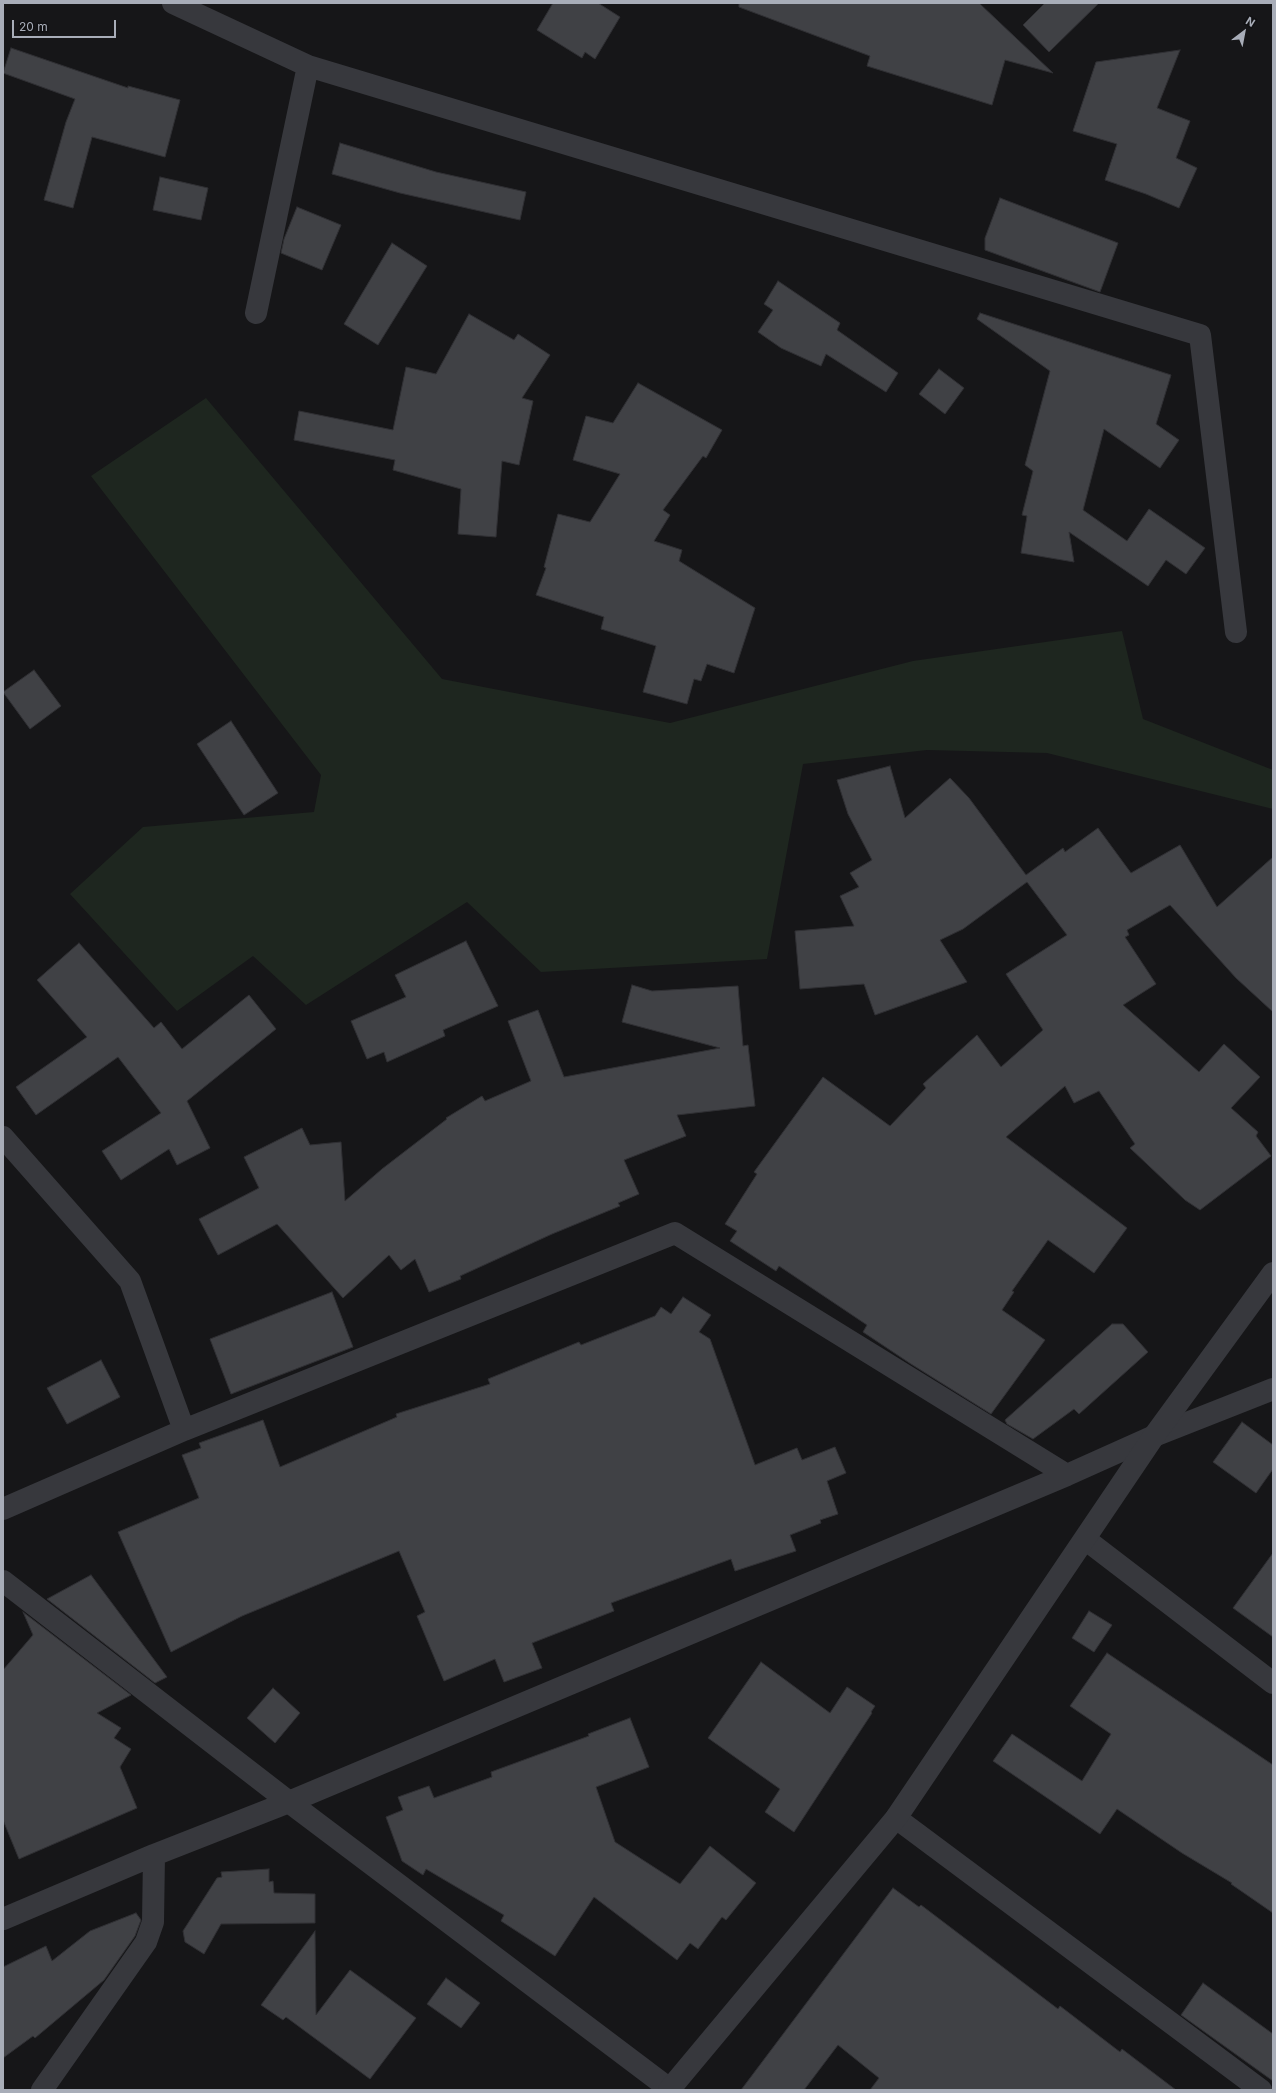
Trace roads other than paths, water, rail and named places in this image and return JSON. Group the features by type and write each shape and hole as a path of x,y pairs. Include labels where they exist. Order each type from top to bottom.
{"street":[{"path":"173,3 308,66 1200,335 1236,632"},
{"path":"256,313 308,66"},
{"path":"3,1137 130,1281 184,1430"},
{"path":"3,1509 184,1430 676,1233 1067,1475"},
{"path":"3,1581 289,1802 670,2090 896,1818 1154,1436 1273,1273"},
{"path":"3,1919 154,1855 289,1802 1067,1475 1154,1436 1273,1389"},
{"path":"1085,1539 1273,1683"},
{"path":"896,1818 1261,2090"},
{"path":"42,2090 146,1942 152,1922 154,1855"}]}
